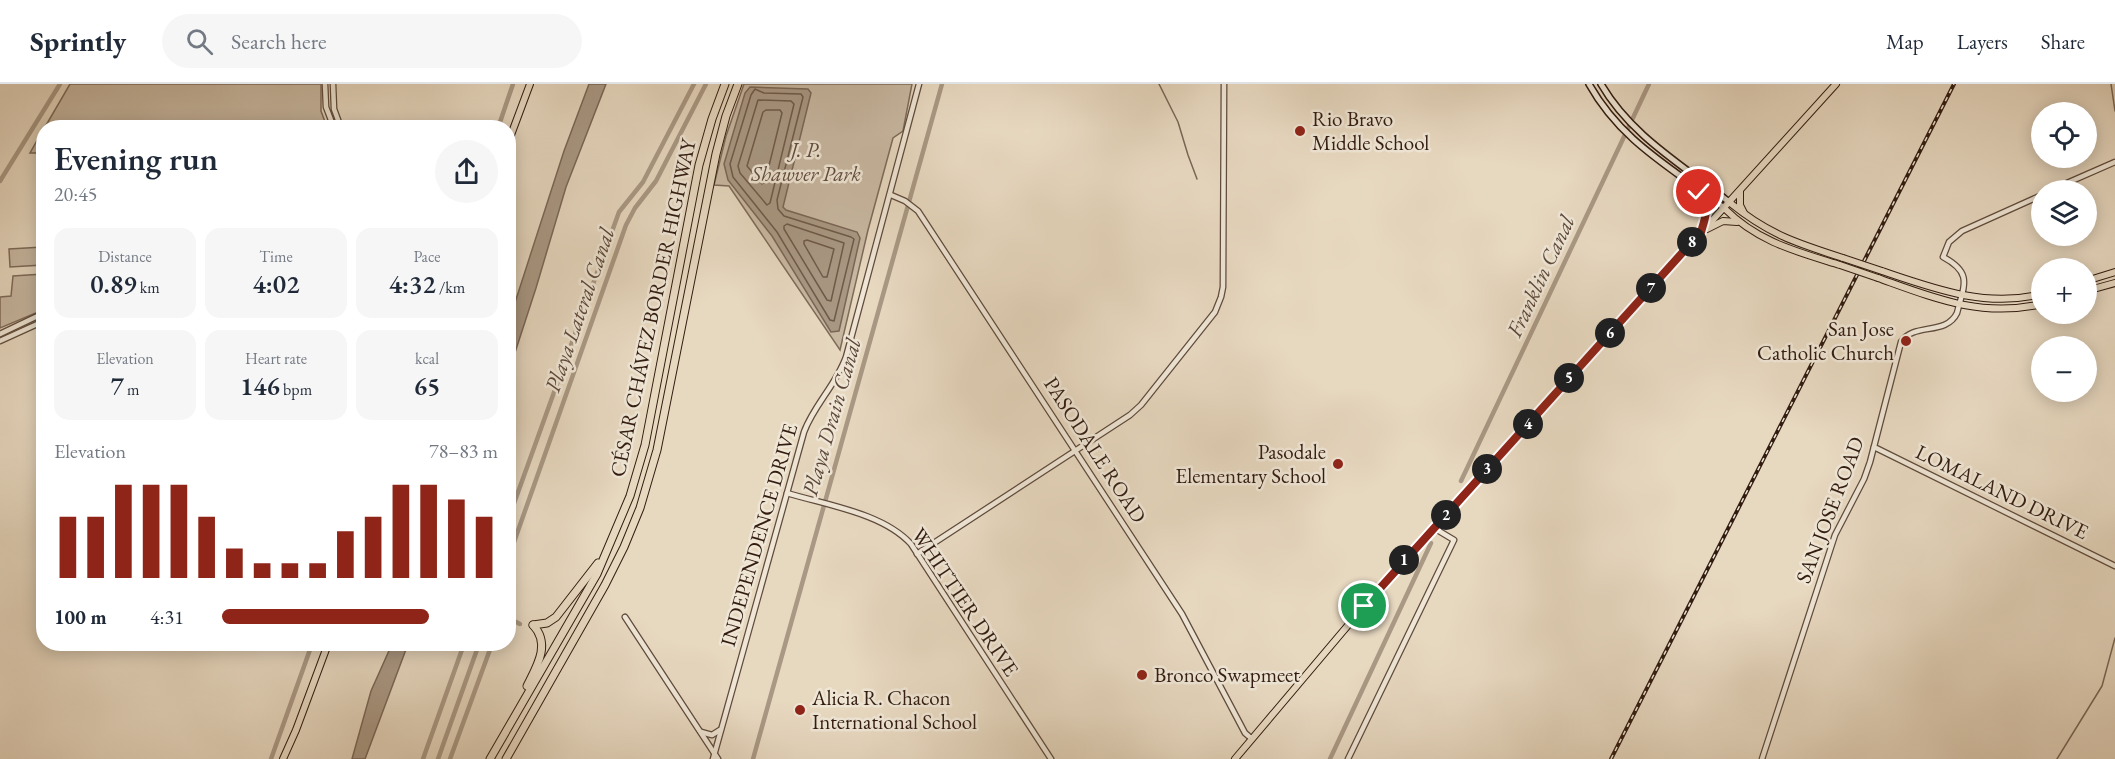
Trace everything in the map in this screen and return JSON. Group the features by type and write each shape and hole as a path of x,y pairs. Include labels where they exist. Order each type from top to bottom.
{"highway":[{"name":"CÉSAR CHÁVEZ BORDER HIGHWAY","path":"490,759 597,574 630,496 645,445 699,165 714,111 725,84"},
{"name":"CÉSAR CHÁVEZ BORDER HIGHWAY","path":"506,759 605,585 624,547 642,500 657,450 716,153 738,84"},
{"path":"502,738 541,654 542,639 533,626 547,623 556,617 599,562 612,540"}],"main road":[{"path":"516,122 530,84"},
{"path":"1589,84 1602,104 1632,139 1724,208 1739,223 1773,243 1959,305 2002,310 2031,306"},
{"path":"1601,84 1616,107 1636,130 1746,216 1785,238 1962,296 2003,299 2031,295"},
{"path":"1235,759 1364,606 1836,84"},
{"path":"1695,187 1702,196 1708,211 1701,232"},
{"path":"1740,189 1740,205 1746,216"},
{"path":"1701,232 1723,221 1739,223"},
{"path":"2097,278 2115,272"},
{"path":"2097,288 2115,283"},
{"path":"283,759 325,651"}],"street":[{"path":"326,84 326,108 331,120"},
{"path":"333,84 334,109 338,120"},
{"name":"INDEPENDENCE DRIVE","path":"715,757 721,728 808,422 834,383 846,357 919,84"},
{"path":"917,554 1076,451 1141,405 1218,307 1223,287 1224,84"},
{"path":"2074,180 2115,162"},
{"name":"PASODALE ROAD","path":"891,195 905,201 918,211 1182,614 1245,733 1252,739"},
{"name":"SAN JOSE ROAD","path":"1762,759 1835,535 1864,479 1903,339 1908,334 1951,323 1957,313 1964,282 1962,272 1957,265 1943,257 1952,238 1962,231 2031,200"},
{"path":"0,334 36,318"},
{"path":"0,341 36,325"},
{"name":"LOMALAND DRIVE","path":"1874,447 2115,566"},
{"name":"WHITTIER DRIVE","path":"787,493 887,524 901,533 1051,759"},
{"path":"1348,759 1454,540 1434,528"},
{"path":"625,617 715,757"},
{"path":"699,731 712,735 721,728"}],"green space":[{"path":"70,84 321,84 321,111 324,120 49,120"},
{"name":"J. P. Shawver Park","path":"744,84 912,84 903,131 893,138 868,230 840,350 729,186 714,185 726,136"},
{"path":"36,142 36,153 30,153"},
{"path":"36,247 36,265 10,267 9,249"},
{"path":"36,274 36,313 0,328 0,297 11,296 13,276"}],"water":[{"path":"589,84 606,84 566,187 516,349 516,299 564,151"},
{"path":"750,87 808,89 811,93 783,207 786,210 857,232 860,238 839,331 831,332 772,236 728,180 724,164 745,93"},
{"path":"389,651 405,651 365,759 352,759 371,691"}],"waterway":[{"path":"38,120 60,84"},
{"path":"501,120 513,84"},
{"path":"516,498 619,212 643,182 694,84"},
{"name":"Playa Lateral Canal","path":"516,536 626,225 635,208 656,181 706,84"},
{"name":"Playa Drain Canal","path":"753,759 942,84"},
{"path":"1159,84 1178,122 1197,179"},
{"name":"Franklin Canal","path":"1461,481 1649,84"},
{"path":"2111,84 2115,111"},
{"path":"0,181 36,123"},
{"name":"Franklin Canal","path":"1330,759 1431,543"},
{"path":"516,622 520,624"},
{"path":"2057,759 2102,686 2115,638"},
{"path":"271,759 310,651"},
{"path":"423,759 462,651"},
{"name":"Playa Lateral Canal","path":"438,759 477,651"},
{"path":"450,759 489,651"}],"railway":[{"path":"1611,759 1954,84"}],"place":[{"name":"Rio Bravo Middle School","path":"1300,131"},
{"name":"San Jose Catholic Church","path":"1906,341"},
{"name":"Pasodale Elementary School","path":"1338,464"},
{"name":"Bronco Swapmeet","path":"1142,675"},
{"name":"Alicia R. Chacon International School","path":"800,710"}],"route":[{"path":"1364,606 1701,232 1708,211 1699,192"}]}
